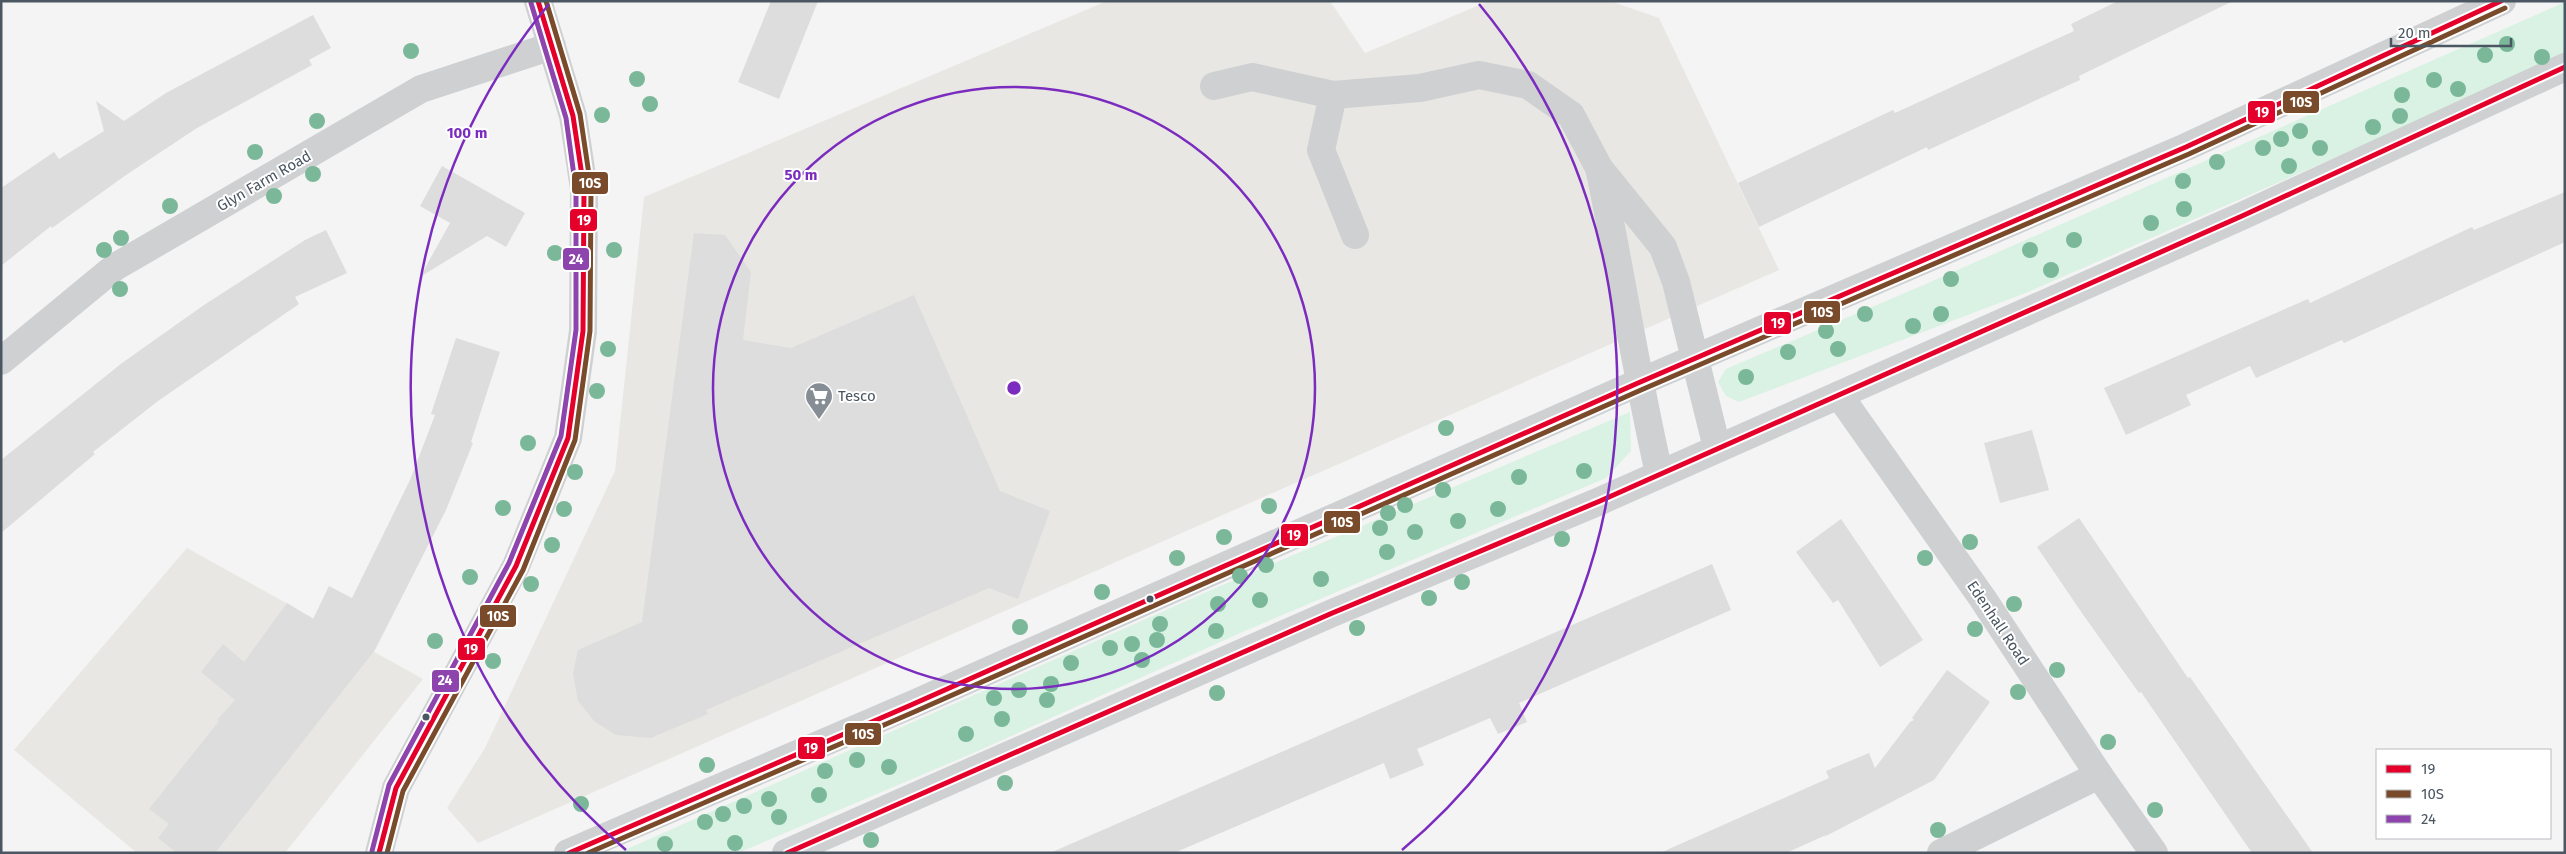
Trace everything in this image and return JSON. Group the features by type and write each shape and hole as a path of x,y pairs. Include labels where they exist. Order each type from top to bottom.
{"street":[{"path":"379,853 396,788 516,566 568,438 583,330 584,189 573,116 538,1"},
{"path":"568,853 911,706 1638,383 2186,147 2502,1"},
{"name":"Glyn Farm Road","path":"1,360 115,268 421,89 552,46"},
{"path":"786,853 1330,614 1839,395 2242,216 2565,67"},
{"path":"1214,86 1252,77 1333,96 1420,88 1479,75 1528,85 1571,115 1599,168 1663,247 1676,282 1717,448"},
{"path":"1333,96 1321,150 1355,235"},
{"path":"1599,168 1618,255 1638,383 1659,473"},
{"name":"Edenhall Road","path":"1839,395 1983,599 2099,775 2154,853"},
{"path":"1941,853 2099,775"}],"shaded area":[{"path":"1107,1 1330,1 1365,53 1489,1 1610,1 1659,18 1779,270 478,843 447,808 485,748 615,471 644,197"},
{"path":"187,548 423,679 285,853 137,853 14,750"}],"green space":[{"path":"2565,2 2565,57 2028,292 1739,402 1726,396 1718,382 1726,369 1919,287"},
{"path":"1630,412 1631,451 1606,478 1247,630 971,754 738,853 618,853 1211,590"}],"building":[{"path":"771,1 818,1 779,99 738,82"},
{"path":"2118,1 2233,1 2079,76 2080,80 1928,150 1927,147 1759,227 1738,183 1893,110 1895,113 2074,31 2071,24"},
{"path":"313,15 331,48 309,60 312,65 197,128 126,175 52,228 51,226 1,266 1,188 54,152 59,159 104,131 96,101 124,121 166,93"},
{"path":"442,166 525,213 506,247 487,236 420,277 450,223 420,206"},
{"path":"2565,192 2565,242 2344,343 2342,340 2256,378 2250,366 2186,395 2191,405 2126,435 2104,388 2308,299 2310,303 2472,227 2474,230"},
{"path":"326,230 347,273 295,297 299,304 158,401 93,452 95,454 1,533 1,460 122,363 204,305 305,240"},
{"name":"Tesco","path":"694,233 725,235 751,272 743,340 791,348 914,295 1000,491 1050,511 1018,599 989,588 706,710 708,714 651,738 616,735 595,722 578,701 573,674 578,650 642,622"},
{"path":"456,338 500,352 471,442 473,443 446,510 375,650 215,853 177,853 158,838 169,824 149,809 219,721 217,720 235,700 201,672 223,644 244,662 287,603 313,619 329,586 352,598 410,480 435,415 431,414"},
{"path":"2032,430 2049,490 2000,503 1984,443"},
{"path":"2079,518 2188,678 2190,677 2313,853 2252,853 2141,692 2139,693 2084,616 2037,547"},
{"path":"1841,519 1923,640 1880,667 1838,600 1833,603 1796,552"},
{"path":"1712,564 1731,610 1519,703 1527,722 1498,734 1490,718 1417,749 1424,765 1390,779 1384,763 1174,853 1050,853"},
{"path":"1947,670 1990,702 1934,780 1824,837 1826,835 1786,853 1660,853 1829,778 1826,771 1869,753 1875,768 1910,722 1914,720 1912,718"}],"transit line":[{"name":"19","path":"379,853 396,788 516,566 568,438 583,331 584,189 573,116 538,1"},
{"name":"10S","path":"387,853 403,791 523,570 575,440 590,331 591,188 580,114 546,1"},
{"name":"19","path":"569,853 911,705 1638,383 2186,147 2501,1"},
{"name":"24","path":"372,851 389,785 509,563 561,436 576,330 576,190 566,118 531,3"},
{"name":"10S","path":"588,853 914,712 1641,390 2189,154 2505,8"},
{"name":"19","path":"787,853 1330,614 1600,501 2242,216 2565,67"}],"place":[{"name":"Tesco","path":"819,420"}]}
